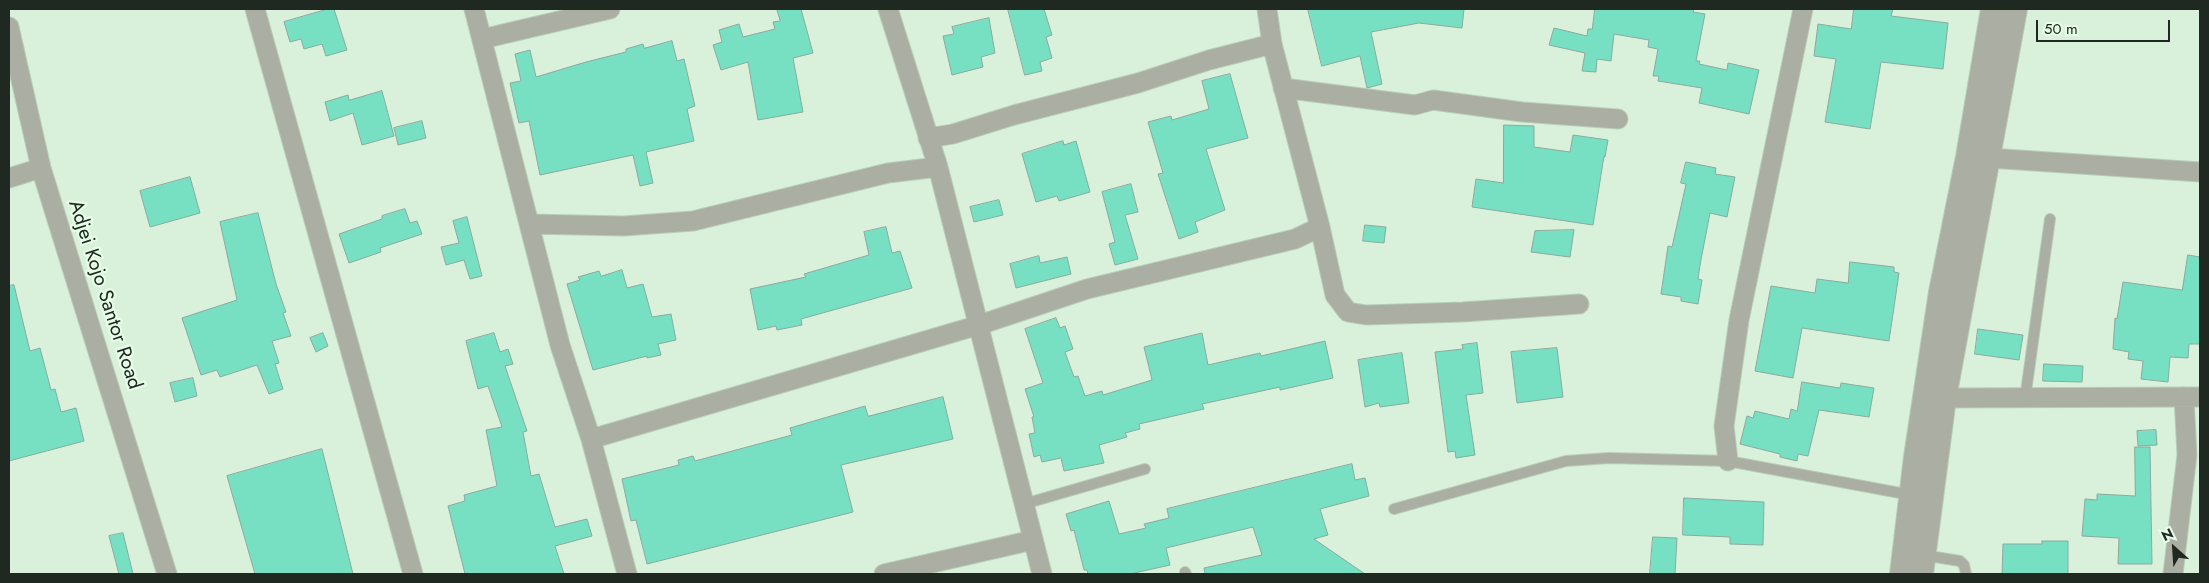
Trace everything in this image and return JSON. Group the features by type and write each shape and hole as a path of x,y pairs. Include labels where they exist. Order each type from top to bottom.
{"street":[{"path":"255,9 413,574"},
{"path":"474,9 560,346 591,439 626,574"},
{"path":"482,39 610,9"},
{"path":"888,9 938,167 1042,574"},
{"path":"1267,9 1272,44 1320,227 1335,296 1348,312 1366,315 1463,312 1579,304"},
{"path":"1728,461 1724,426 1739,320 1803,9"},
{"path":"1922,565 1944,398 1963,289 1993,9"},
{"path":"1902,574 1911,495 1941,292 1978,158 2014,9"},
{"name":"Adjei Kojo Santor Road","path":"9,27 41,168 167,574"},
{"path":"928,138 953,134 1005,118 1129,86 1225,56 1272,44"},
{"path":"1283,88 1415,105 1433,100 1522,112 1618,119"},
{"path":"1978,158 2200,172"},
{"path":"530,224 624,226 693,221 888,173 938,167"},
{"path":"9,178 41,168"},
{"path":"591,439 979,325 1087,289 1295,239 1320,227"},
{"path":"1944,398 2192,397 2173,574"},
{"path":"884,574 1033,540"}],"lane":[{"path":"2025,399 2050,219"},
{"path":"1394,509 1566,461 1609,458 1728,461 1911,495"},
{"path":"1024,504 1145,469"},
{"path":"1922,565 1960,561 1964,565 1966,574"}],"building":[{"path":"328,9 334,9 347,50 326,56 322,44 304,49 301,39 290,42 284,22"},
{"path":"777,9 801,9 813,53 793,58 803,112 758,120 748,62 721,70 713,45 722,42 719,30 739,24 743,37 775,29 773,22 780,21"},
{"path":"1008,9 1044,9 1052,35 1046,37 1052,58 1040,62 1042,71 1025,75"},
{"path":"1308,9 1464,9 1462,28 1419,23 1371,32 1382,84 1367,88 1360,56 1322,66"},
{"path":"1595,9 1694,9 1693,12 1705,14 1696,61 1700,61 1699,64 1727,70 1728,63 1759,70 1749,114 1699,103 1702,88 1658,81 1659,76 1653,76 1658,49 1648,47 1649,40 1614,34 1611,61 1597,59 1596,72 1582,71 1585,53 1549,45 1554,28 1587,36 1588,29 1592,29"},
{"path":"1854,9 1893,9 1891,16 1948,23 1943,69 1881,62 1870,129 1825,122 1836,59 1814,56 1818,24 1851,29"},
{"path":"989,18 995,53 981,57 983,67 952,75 943,36 954,34 952,27"},
{"path":"672,41 677,61 684,59 695,106 687,109 694,141 646,152 653,183 640,186 633,155 540,175 529,121 519,123 510,83 521,81 515,54 530,50 536,77 626,52 626,49 643,44 644,48"},
{"path":"1230,74 1248,138 1206,149 1225,210 1195,222 1198,232 1179,239 1158,174 1163,173 1148,122 1171,116 1172,120 1209,109 1202,81"},
{"path":"382,91 394,136 362,145 353,113 330,121 325,102 348,95 349,100"},
{"path":"422,121 426,138 398,145 394,128"},
{"path":"1504,125 1534,126 1534,147 1570,152 1573,135 1608,140 1593,225 1472,207 1476,179 1503,183"},
{"path":"1063,141 1064,145 1076,141 1090,192 1059,201 1057,196 1036,202 1022,154"},
{"path":"1686,162 1716,168 1715,174 1735,177 1727,217 1710,213 1698,279 1702,280 1698,304 1681,301 1681,297 1661,294 1668,246 1672,247 1686,184 1681,183"},
{"path":"190,177 200,213 150,227 140,191"},
{"path":"1131,184 1138,212 1125,215 1138,259 1115,265 1109,244 1115,242 1102,192"},
{"path":"999,200 1003,215 974,222 970,207"},
{"path":"405,209 410,223 417,221 422,234 380,248 381,252 349,263 339,234 382,219 382,216"},
{"path":"258,213 276,284 286,312 283,313 291,336 272,341 279,363 275,364 283,389 269,394 257,365 220,377 217,370 201,375 182,318 237,300 220,222"},
{"path":"467,217 482,276 470,279 464,260 446,265 441,247 459,243 453,221"},
{"path":"1365,225 1386,227 1384,243 1363,241"},
{"path":"886,227 892,253 900,251 912,288 801,319 802,325 777,330 776,326 758,330 750,289 806,277 804,274 869,255 864,232"},
{"path":"1574,230 1570,257 1531,252 1535,231"},
{"path":"2188,255 2200,257 2200,344 2189,344 2188,358 2170,357 2168,382 2141,379 2143,361 2128,359 2129,352 2113,349 2115,318 2117,319 2123,282 2182,290"},
{"path":"1039,256 1040,263 1067,257 1071,274 1016,288 1010,264"},
{"path":"1850,262 1894,267 1894,272 1899,273 1889,341 1802,328 1793,378 1755,371 1771,286 1815,293 1817,279 1848,283"},
{"path":"622,270 627,288 643,284 652,317 671,314 676,340 658,344 661,355 647,358 647,356 593,370 567,284 580,280 578,277 599,271 601,276"},
{"path":"14,285 30,351 40,348 51,390 55,389 61,412 76,408 84,441 9,461 9,286"},
{"path":"1056,318 1060,328 1065,326 1073,349 1065,352 1074,377 1078,376 1085,396 1102,391 1103,395 1152,380 1144,347 1202,333 1208,365 1260,353 1261,356 1325,341 1333,378 1202,404 1204,409 1139,424 1140,429 1125,433 1127,437 1099,445 1104,463 1064,471 1061,458 1042,462 1040,455 1034,457 1029,434 1035,433 1032,417 1034,417 1025,389 1043,383 1025,329"},
{"path":"1978,329 2023,335 2019,360 1975,354"},
{"path":"323,333 328,346 316,352 310,338"},
{"path":"494,333 500,352 508,349 513,364 505,366 527,431 523,432 531,476 539,474 555,527 587,519 592,536 555,546 564,574 465,574 448,506 465,501 464,495 497,486 486,430 502,427 488,386 478,389 466,341"},
{"path":"1477,343 1483,393 1466,395 1475,455 1456,458 1455,451 1448,452 1435,352 1463,349 1462,345"},
{"path":"1557,348 1563,397 1517,403 1511,352"},
{"path":"1402,353 1409,403 1380,407 1379,403 1365,407 1358,360"},
{"path":"2044,364 2083,366 2082,382 2043,381"},
{"path":"193,378 197,396 175,402 170,383"},
{"path":"1802,382 1840,388 1841,383 1874,388 1869,417 1819,410 1808,456 1798,454 1797,461 1780,457 1780,454 1740,444 1747,416 1753,418 1755,411 1789,419 1791,409 1797,411"},
{"path":"943,397 953,439 841,465 853,512 647,564 636,520 631,521 622,479 679,465 678,460 693,456 695,461 792,435 790,428 865,406 868,416"},
{"path":"2156,430 2157,445 2138,446 2137,431"},
{"path":"2135,447 2150,447 2152,564 2118,564 2119,538 2082,536 2085,499 2097,500 2097,494 2135,496"},
{"path":"322,449 353,574 255,574 227,476"},
{"path":"1352,464 1355,480 1365,478 1369,496 1320,509 1328,535 1314,539 1365,574 1205,574 1204,568 1262,555 1253,527 1166,548 1170,565 1130,574 1088,574 1087,570 1084,570 1074,530 1071,531 1066,514 1109,501 1119,534 1146,528 1144,524 1169,518 1167,509"},
{"path":"1684,498 1764,502 1763,545 1730,544 1730,537 1683,535"},
{"path":"123,533 133,574 119,574 109,536"},
{"path":"1653,537 1677,538 1675,574 1650,574"},
{"path":"2042,541 2068,541 2068,574 2002,574 2003,544 2042,544"}]}
